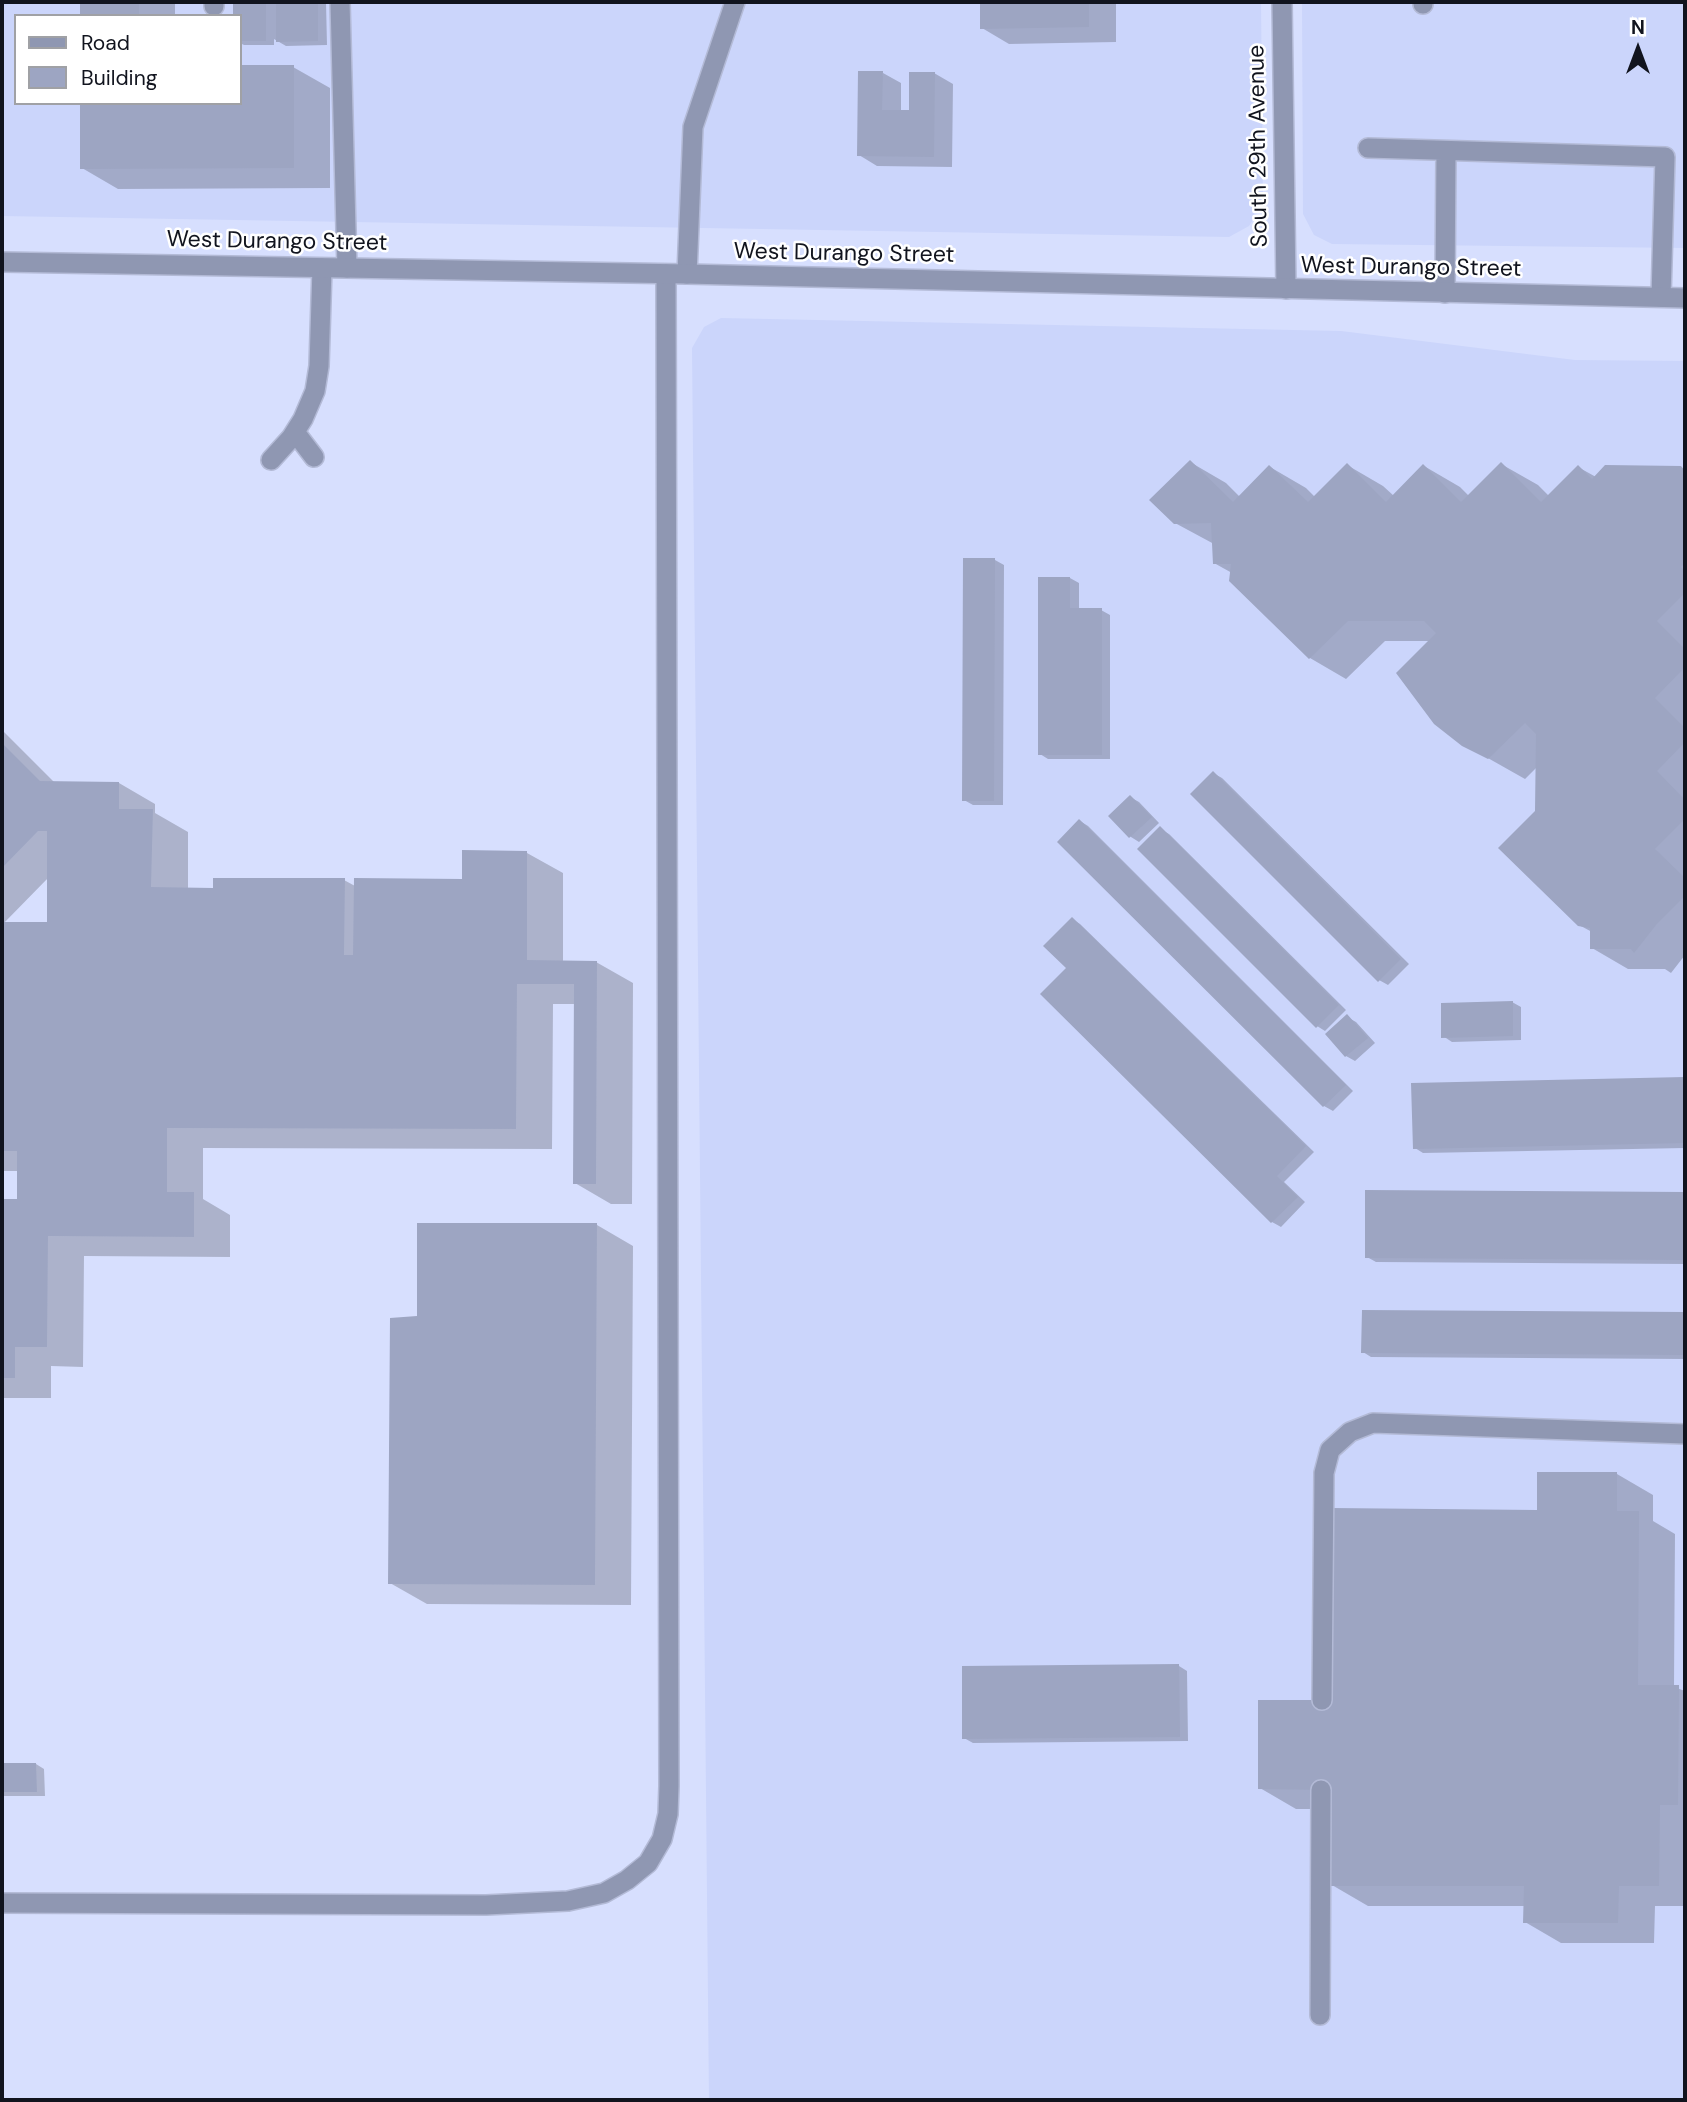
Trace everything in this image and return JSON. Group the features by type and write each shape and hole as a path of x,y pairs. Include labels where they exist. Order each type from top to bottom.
{"street":[{"path":"340,2 347,268"},
{"path":"687,274 693,127 735,2"},
{"name":"South 29th Avenue","path":"1282,2 1286,289"},
{"path":"1368,148 1665,157 1661,297"},
{"path":"1445,293 1446,151"},
{"name":"West Durango Street","path":"2,262 687,274 1685,298"},
{"path":"271,460 295,432 315,391 319,366 322,268"},
{"path":"2,1903 485,1905 568,1901 604,1893 627,1880 648,1863 663,1839 668,1814 666,274"},
{"path":"295,432 314,457"},
{"path":"1322,1700 1324,1474 1330,1450 1350,1432 1373,1423 1685,1434"},
{"path":"1320,2015 1321,1790"}],"shaded area":[{"path":"2,2 1261,2 1263,204 1249,226 1229,237 2,216"},
{"path":"1302,2 1685,2 1685,248 1332,244 1314,235 1303,214"},
{"path":"721,318 1341,331 1575,360 1685,361 1685,2100 709,2100 692,348 704,327"}],"building":[{"path":"80,2 139,2 139,14 80,14"},
{"path":"233,2 266,2 266,41 242,41 242,14 233,14"},
{"path":"276,2 318,2 318,41 276,42"},
{"path":"980,2 1089,2 1089,27 980,29"},
{"path":"242,65 294,65 294,168 80,169 80,105 242,105"},
{"path":"858,71 883,71 882,110 909,110 909,72 935,72 934,157 857,156"},
{"path":"1190,460 1233,502 1269,465 1308,502 1347,463 1386,502 1423,464 1461,502 1501,462 1541,502 1578,465 1592,479 1605,465 1681,466 1685,471 1685,563 1681,567 1685,571 1685,593 1657,621 1685,649 1685,667 1655,698 1685,728 1685,742 1657,771 1685,800 1685,819 1655,849 1685,878 1685,896 1656,925 1634,953 1631,949 1590,949 1590,928 1578,926 1498,848 1535,811 1536,734 1525,723 1488,759 1462,746 1434,724 1396,673 1436,633 1424,621 1348,621 1309,659 1229,581 1231,564 1213,564 1211,523 1174,524 1149,500"},
{"path":"963,558 995,558 994,801 962,801"},
{"path":"1038,577 1070,577 1070,608 1102,608 1102,755 1038,755"},
{"path":"2,743 40,781 119,782 119,809 153,809 151,887 213,888 213,878 345,878 344,955 353,955 354,878 462,879 462,850 527,851 527,960 597,961 596,1184 573,1184 574,984 517,984 516,1129 167,1128 167,1192 194,1192 194,1237 48,1236 47,1347 15,1347 15,1378 2,1378 2,1199 17,1199 17,1151 2,1151 2,922 47,922 47,831 38,831 2,868"},
{"path":"1213,771 1401,959 1378,982 1190,794"},
{"path":"1130,795 1152,817 1129,838 1108,816"},
{"path":"1079,819 1346,1085 1323,1107 1057,842"},
{"path":"1160,826 1339,1005 1316,1028 1137,849"},
{"path":"1072,917 1306,1146 1277,1176 1298,1197 1271,1223 1040,994 1066,968 1043,946"},
{"path":"1513,1001 1513,1036 1441,1038 1441,1003"},
{"path":"1347,1014 1368,1038 1345,1057 1325,1034"},
{"path":"1685,1077 1685,1143 1413,1149 1411,1083"},
{"path":"1365,1190 1685,1192 1685,1260 1365,1258"},
{"path":"417,1223 597,1223 595,1585 388,1584 390,1318 417,1316"},
{"path":"1362,1310 1685,1312 1685,1355 1361,1353"},
{"path":"1537,1472 1617,1472 1617,1511 1639,1511 1638,1685 1679,1685 1678,1805 1660,1805 1659,1886 1619,1886 1618,1923 1523,1923 1524,1886 1330,1886 1331,1790 1258,1789 1258,1700 1330,1700 1331,1508 1537,1510"},
{"path":"1179,1664 1180,1737 962,1739 962,1666"},
{"path":"2,1763 36,1763 37,1792 2,1792"}]}
